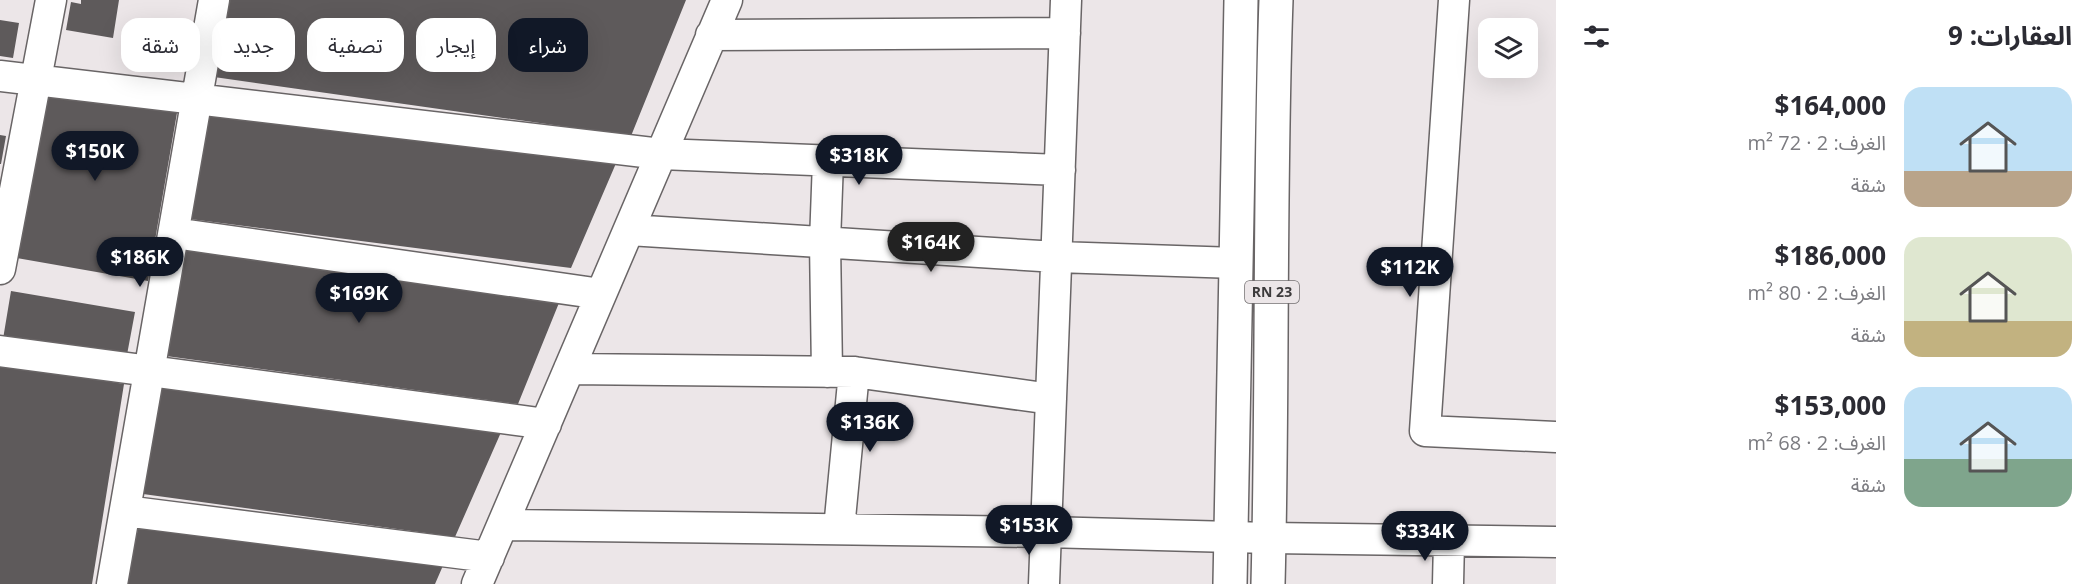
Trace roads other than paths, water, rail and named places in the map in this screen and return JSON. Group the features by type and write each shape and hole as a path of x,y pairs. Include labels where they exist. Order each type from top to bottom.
{"main road":[{"name":"RN 23","path":"1230,584 1241,0"},
{"name":"RN 23","path":"1268,584 1271,472 1272,100 1276,0"}],"street":[{"path":"0,269 6,209 36,80 51,0"},
{"path":"112,584 214,0"},
{"path":"125,511 483,571 727,0"},
{"path":"1044,584 1066,0"},
{"path":"1454,0 1425,431 1556,437"},
{"path":"711,35 1065,33"},
{"path":"0,76 661,154 1059,170"},
{"path":"828,161 825,242 841,372 839,530"},
{"path":"628,230 1056,257 1236,263"},
{"path":"174,233 601,294"},
{"path":"0,351 546,424"},
{"path":"569,369 841,372 1051,399"},
{"path":"503,525 1556,542"},
{"path":"1449,541 1449,584"}]}
